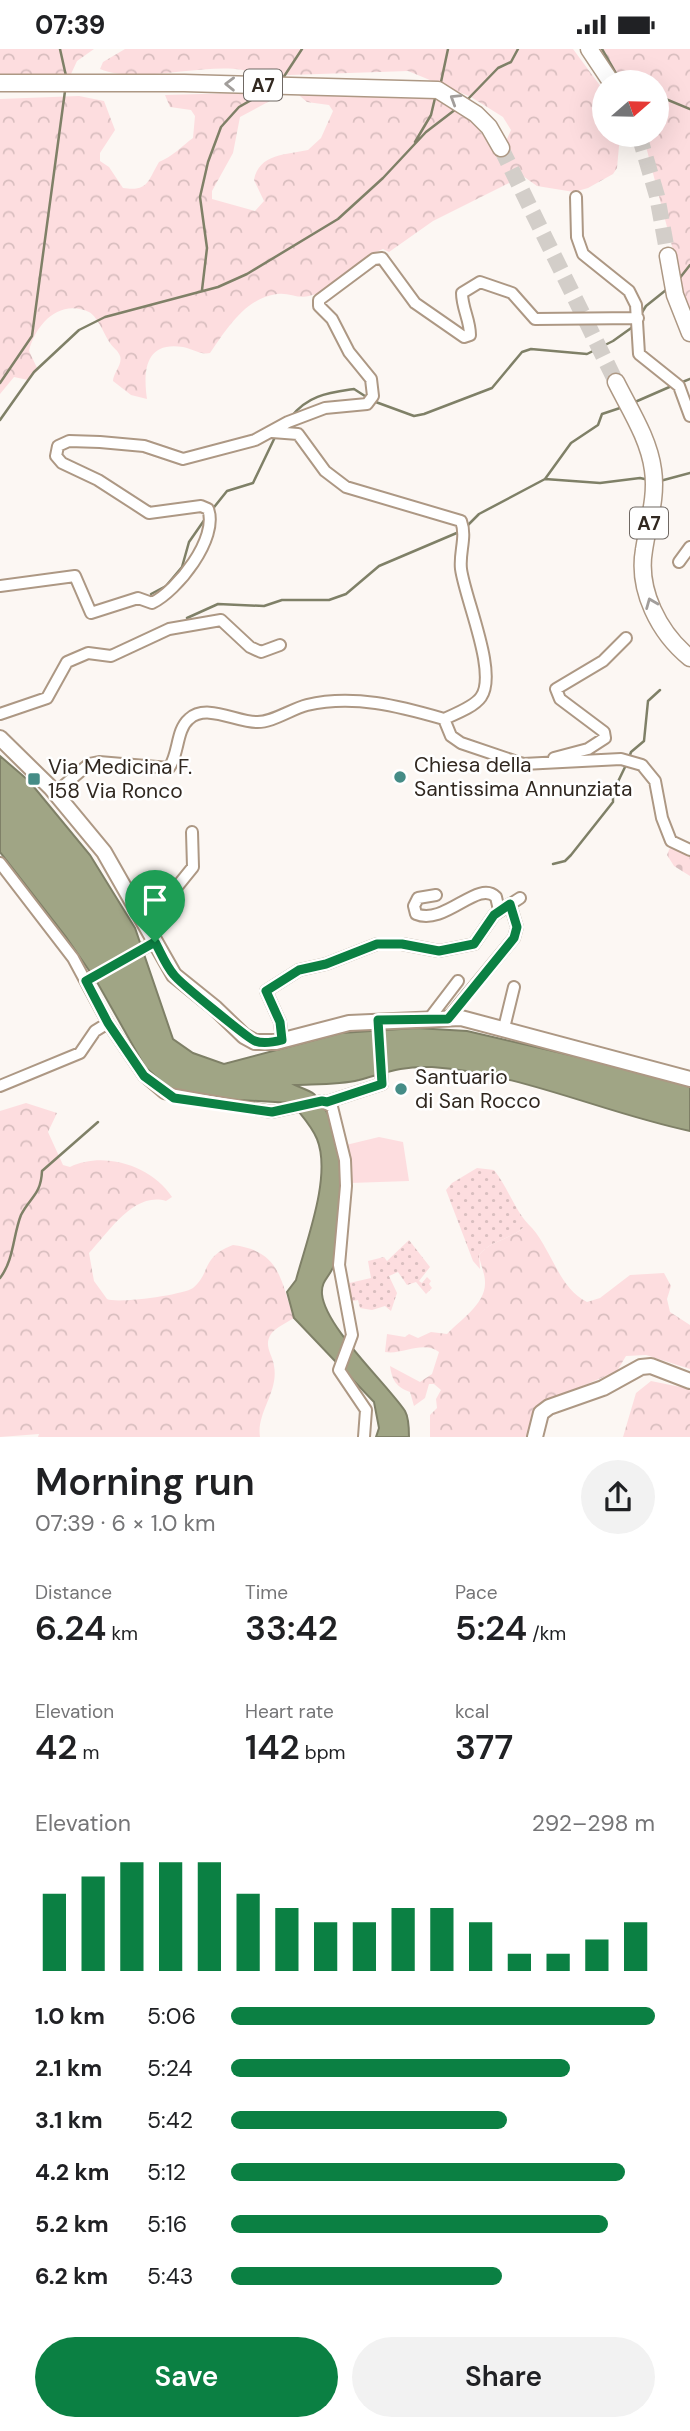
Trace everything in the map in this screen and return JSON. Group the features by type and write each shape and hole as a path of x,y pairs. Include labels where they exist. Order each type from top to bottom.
{"highway":[{"path":"589,49 603,70"},
{"name":"A7","path":"0,83 184,83 438,90 476,114 489,127 501,148"},
{"path":"668,256 675,295 690,333"},
{"name":"A7","path":"616,382 643,437 653,471 654,495 642,563 645,586 658,619 675,644 690,658"}],"main road":[{"path":"0,739 55,793 104,852 139,909 151,944 174,975 244,1036 255,1042 282,1040 349,1023 448,1019 504,1028 690,1079"},
{"path":"535,1437 541,1413 549,1407 603,1388 641,1367 650,1366 690,1381"}],"street":[{"path":"576,197 577,237 583,254 629,291 638,318 639,354 679,386 690,416"},
{"path":"0,586 75,576 91,613 138,598 152,603 169,595 209,530 212,520 208,509 201,506 149,513 99,480 62,463 56,456 58,446 69,441 144,446 183,459 272,432 288,422 325,408 367,404 373,396 372,379 349,352 332,319 319,306 319,300 374,259 382,258 390,266 415,303 464,337 470,335 470,327 462,306 463,293 480,282 512,293 535,319 638,318"},
{"path":"55,793 89,764 99,762 169,768 175,759 183,729 195,715 214,713 258,723 306,705 329,702 390,704 444,719 481,698 485,688 485,650 473,621 461,566 465,531 461,521 346,487 325,471 298,434 272,432"},
{"path":"679,562 690,547"},
{"path":"0,714 47,698 67,662 88,653 111,656 179,626 221,620 250,647 261,652 280,645"},
{"path":"547,764 554,757 588,749 605,738 604,732 560,698 556,689 603,661 626,638"},
{"path":"444,719 451,736 461,743 523,764 621,759 642,765 655,781 662,818 671,841 690,850"},
{"path":"139,909 176,888 193,867 192,832"},
{"path":"0,863 73,958 88,980 108,1023 151,1083 174,1098 252,1110 290,1109 382,1084 378,1022"},
{"path":"436,895 418,898 414,906 416,914 433,917 479,893 488,892 496,897 499,910"},
{"path":"282,1040 280,1022 266,991 291,975 377,944 402,944 439,951 474,944 499,910 520,898"},
{"path":"448,1019 514,938 517,927 510,904"},
{"path":"88,980 151,944"},
{"path":"429,1019 458,981"},
{"path":"504,1028 514,987"},
{"path":"0,1086 80,1053 95,1031 108,1023"},
{"path":"324,1101 332,1107 345,1160 346,1186 339,1265 352,1335 339,1367 366,1410 364,1437"}],"green space":[{"path":"0,49 94,49 77,61 71,74 0,78"},
{"path":"125,49 573,49 592,75 592,147 619,147 617,168 613,174 588,188 574,192 537,186 523,176 433,221 389,252 383,249 376,252 336,283 318,293 305,297 277,294 255,302 238,316 210,353 170,346 154,353 147,369 147,399 131,395 113,381 120,356 92,314 78,309 58,311 43,324 32,341 29,351 38,370 28,380 14,377 0,394 0,99 79,96 104,101 115,130 100,153 100,161 109,167 123,188 132,189 147,183 159,162 193,138 195,116 191,110 170,107 165,95 276,92 279,96 240,117 233,153 212,191 212,199 255,211 264,201 254,180 257,171 275,157 308,150 321,138 333,111 329,105 307,102 294,91 430,95 451,104 471,119 497,154 510,148 507,139 511,130 503,117 471,97 408,71 260,76 245,70 206,69 138,75 118,74 100,69 103,62"},
{"path":"598,49 690,49 690,315 646,147 669,147 669,70 611,70"},
{"path":"671,845 690,853 690,876 674,866 667,855"},
{"path":"26,1103 57,1113 48,1132 63,1165 70,1167 97,1160 126,1164 152,1177 172,1197 166,1201 143,1202 133,1208 113,1225 89,1253 94,1281 107,1299 136,1300 187,1291 199,1282 216,1255 233,1245 261,1254 276,1269 294,1318 275,1330 269,1338 268,1346 275,1376 261,1419 260,1437 38,1437 39,1434 0,1437 0,1111"},
{"path":"379,1137 403,1142 409,1181 350,1183 346,1145"},
{"path":"477,1168 494,1170 532,1228 523,1228 483,1250 479,1255 480,1269 473,1261 446,1190 452,1183"},
{"path":"523,1228 532,1228 569,1288 587,1302 600,1298 630,1275 664,1273 671,1286 667,1299 670,1312 690,1325 690,1369 646,1355 626,1356 617,1371 544,1403 528,1437 430,1437 430,1415 437,1408 436,1399 441,1390 434,1384 429,1384 425,1398 414,1406 410,1392 396,1382 390,1366 420,1382 432,1374 439,1352 426,1347 385,1352 387,1334 405,1337 409,1334 418,1338 431,1332 447,1334 477,1304 484,1290 484,1275 479,1255 483,1250"},
{"path":"409,1240 430,1267 419,1281 422,1283 427,1277 432,1288 426,1294 416,1282 407,1285 398,1272 389,1276 397,1293 391,1311 385,1306 372,1310 360,1308 358,1300 348,1302 345,1284 371,1278 368,1261 384,1257 387,1261"},
{"path":"651,1381 690,1389 690,1437 623,1437 636,1393"}],"shaded area":[{"path":"0,756 29,781 90,855 135,928 173,1039 193,1053 224,1064 341,1033 416,1028 467,1031 655,1075 690,1087 690,1131 530,1085 432,1067 394,1070 351,1082 295,1085 314,1094 325,1108 337,1143 340,1163 335,1262 322,1289 326,1307 345,1338 405,1411 409,1437 376,1437 379,1428 374,1402 294,1318 287,1292 296,1280 320,1190 321,1154 312,1130 292,1103 221,1099 171,1090 145,1067 97,982 0,852"}],"waterway":[{"path":"60,49 66,76"},
{"path":"283,78 302,49"},
{"path":"441,82 448,49"},
{"path":"469,98 498,68 511,62 518,49"},
{"path":"602,49 614,70"},
{"path":"0,383 32,336 65,91"},
{"path":"202,290 207,248 200,197 208,162 221,127 239,107 265,92"},
{"path":"415,142 431,115 435,98"},
{"path":"669,100 690,109"},
{"path":"0,420 34,372 79,330 105,317 218,287 247,274 338,219 383,178 426,132 456,109"},
{"path":"679,279 690,265"},
{"path":"641,314 646,306 666,290"},
{"path":"373,401 414,416 424,414 492,388 522,352 531,349 587,354 613,341 634,326"},
{"path":"680,383 690,379"},
{"path":"635,402 674,385"},
{"path":"291,417 304,404 327,394 354,389 368,398"},
{"path":"545,479 571,443 598,425 602,414 620,408"},
{"path":"211,511 227,491 253,483 276,435"},
{"path":"660,481 690,473"},
{"path":"467,526 479,514 545,479 600,483 640,478 649,480"},
{"path":"151,594 166,586 182,567 189,542 205,519"},
{"path":"187,618 218,604 264,606 282,600 329,600 346,594 379,566 459,532"},
{"path":"629,758 631,752 644,741 648,701 660,690"},
{"path":"553,864 565,861 571,855 613,802 613,792 626,765"},
{"path":"0,1278 11,1255 21,1215 37,1191 42,1171 98,1122"}],"tunnel":[{"path":"643,147 657,196 668,256"},
{"path":"501,148 616,382"}],"place":[{"name":"Chiesa della Santissima Annunziata","path":"400,777"},
{"name":"Via Medicina F. 158 Via Ronco","path":"34,779"},
{"name":"Santuario di San Rocco","path":"401,1089"}],"route":[{"path":"510,904 517,927 514,938 448,1019 378,1020 382,1084 327,1102 272,1112 174,1098 144,1076 108,1023 86,981 155,942 174,975 244,1036 255,1042 276,1042 282,1040 280,1022 266,991 299,970 326,964 377,944 402,944 439,951 474,944 494,915 510,904"}]}
